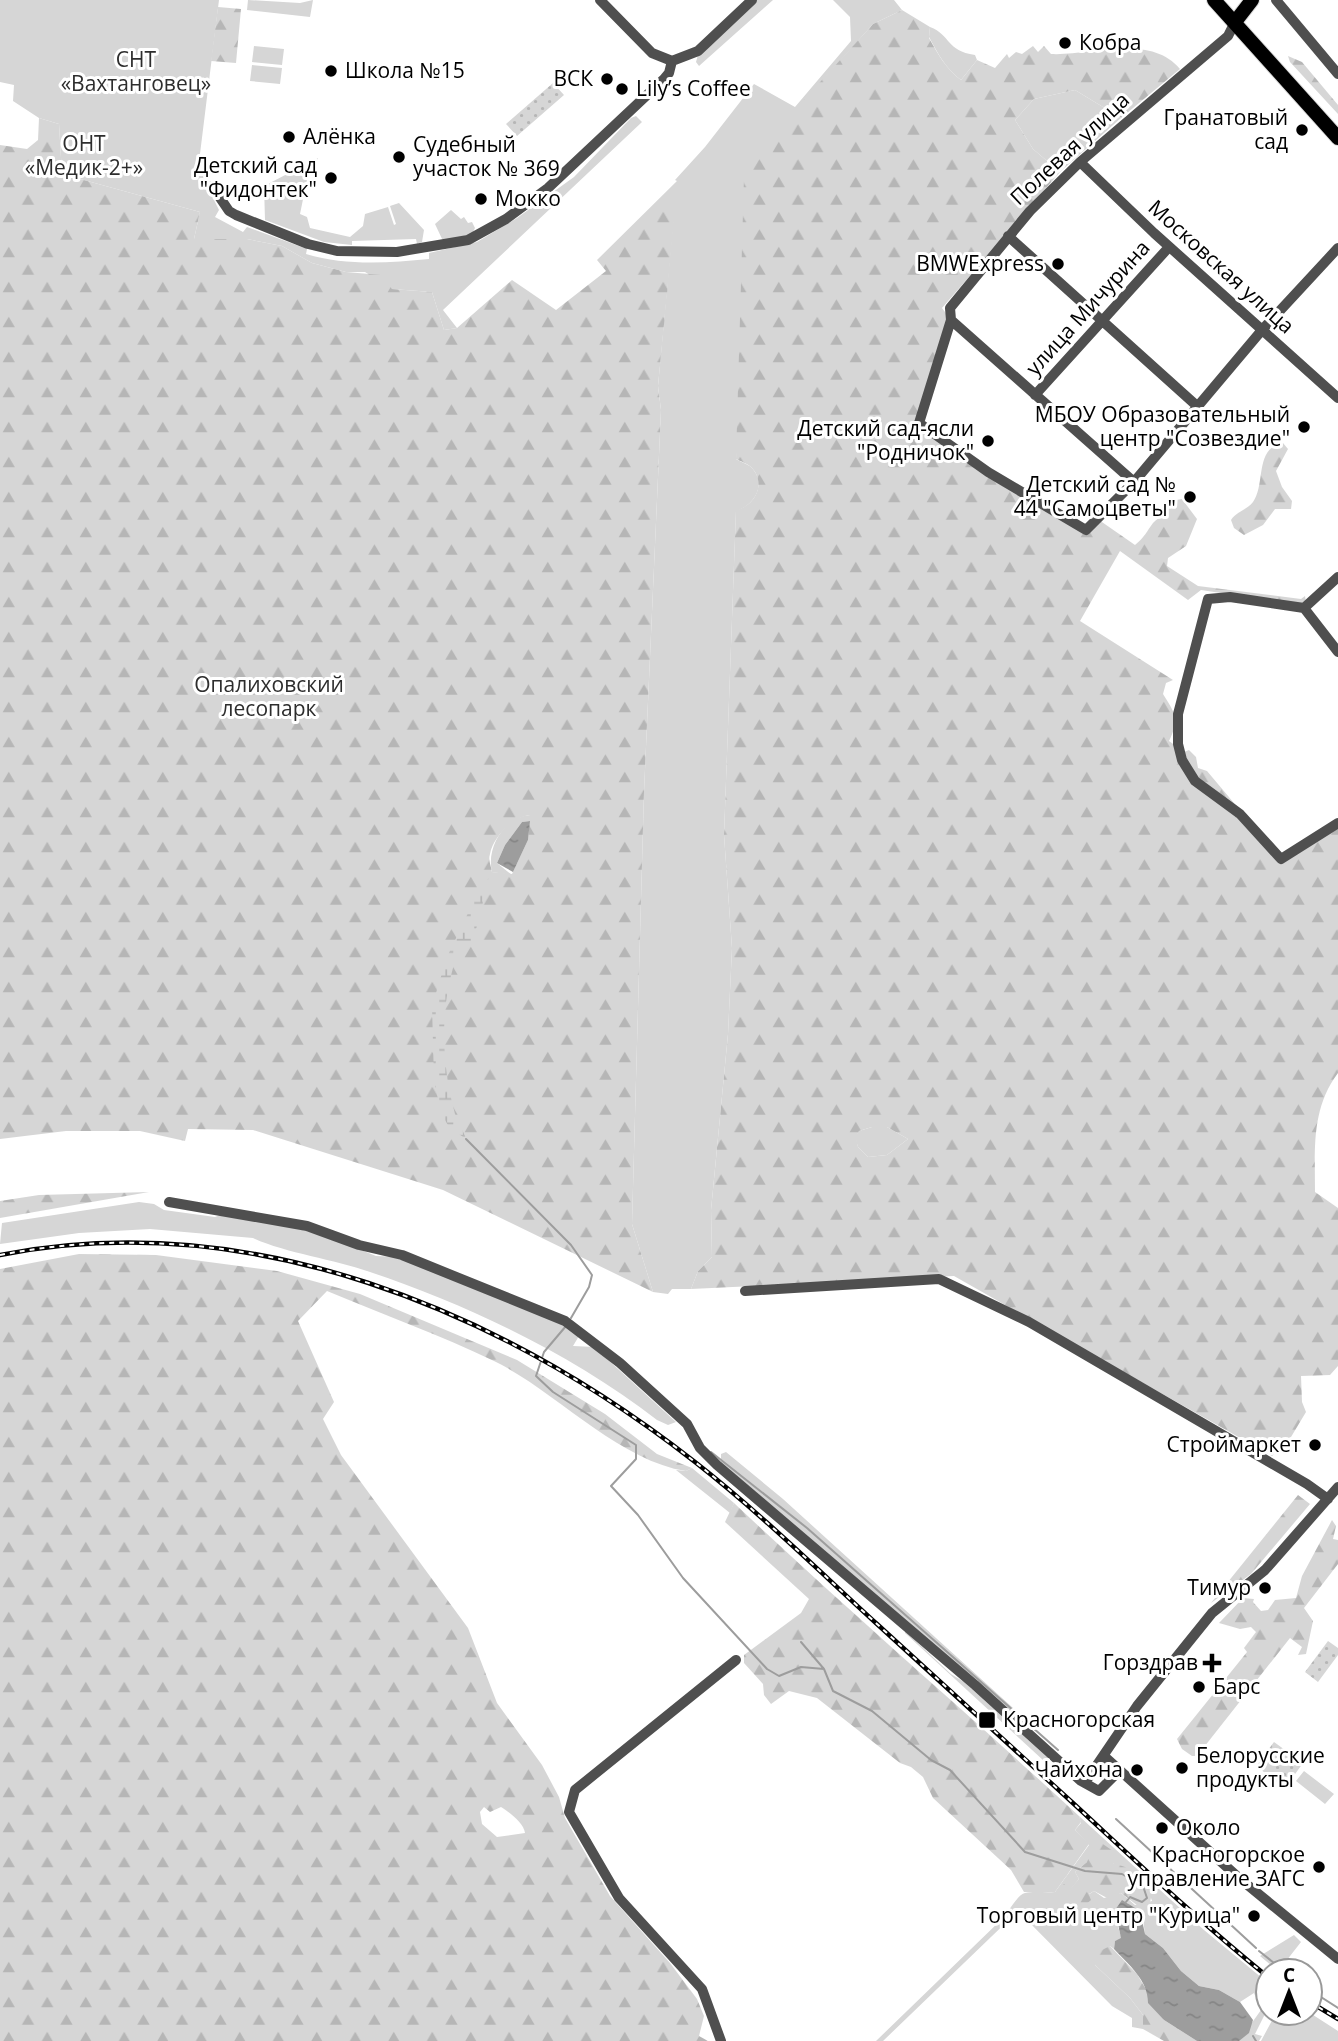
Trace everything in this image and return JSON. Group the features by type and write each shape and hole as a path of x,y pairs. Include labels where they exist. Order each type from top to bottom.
{"main road":[{"path":"1214,0 1237,18 1338,126"},
{"path":"1226,0 1237,18 1338,138"},
{"path":"1237,18 1251,0"}],"street":[{"path":"600,0 652,53 672,61 698,51 752,0"},
{"path":"1276,0 1338,74"},
{"name":"Полевая улица","path":"1134,482 1086,530 988,472 919,423 919,417 951,320 950,308 1008,236 1080,162 1228,36 1237,18"},
{"path":"212,186 229,211 236,215 326,249 397,252 459,243 490,229 548,188 669,74 672,61"},
{"name":"Московская улица","path":"1080,162 1169,247 1338,398"},
{"path":"1008,236 1198,406"},
{"name":"улица Мичурина","path":"1035,395 1169,247"},
{"path":"951,320 1134,482 1262,330 1338,248"},
{"path":"1304,608 1338,577"},
{"path":"1338,652 1304,608 1230,597 1208,599 1177,719 1182,760 1195,781 1240,814 1281,859 1285,859 1338,823"},
{"path":"169,1202 320,1230 359,1245 433,1266 565,1321 620,1363 687,1424 700,1448 717,1465 1086,1781 1100,1791 1118,1772"},
{"path":"745,1292 939,1279 1029,1322 1307,1484 1328,1499"},
{"path":"1086,1781 1105,1757 1137,1706 1212,1613 1265,1570 1338,1487"},
{"path":"721,2041 702,1989 616,1895 569,1812 575,1790 736,1660"},
{"path":"1105,1757 1118,1772 1291,1923 1338,1959"}],"green space":[{"name":"СНТ «Вахтанговец»","path":"0,0 219,0 198,170 207,172 209,190 219,210 215,217 243,232 247,227 307,249 306,254 321,258 367,262 429,259 429,253 477,242 517,218 574,177 631,118 636,116 642,122 443,310 457,328 444,330 432,292 392,289 365,272 346,272 312,263 282,246 247,239 194,239 200,212 62,174 59,124 39,118 13,101 14,85 0,82"},
{"path":"248,0 300,3 313,0 310,17 247,10"},
{"path":"757,0 773,0 699,66 696,62 698,55"},
{"path":"833,0 894,0 902,10 873,24 789,118 736,459 751,467 756,474 758,487 753,499 736,511 724,835 732,948 728,1034 711,1210 712,1257 698,1271 691,1289 672,1289 668,1294 653,1292 632,1224 644,792 661,410 658,386 675,180 705,147 754,84 795,107 851,41 850,17"},
{"path":"218,7 241,9 236,63 211,61"},
{"path":"902,10 930,27 929,38 936,50 961,80 977,60 995,68 1007,54 1009,58 1016,52 1022,54 1033,46 1038,52 1044,46 1051,54 1136,49 1167,58 1180,69 1121,118 1075,90 1034,99 1015,120 1033,149 1060,172 942,308 951,320 920,423 1086,530 1099,520 1135,545 1166,512 1170,501 1182,499 1197,519 1186,546 1168,558 1167,566 1198,586 1301,599 1305,596 1306,602 1299,605 1201,590 1188,600 1120,551 1080,621 1173,680 1166,683 1163,694 1175,716 1169,741 1184,752 1189,750 1196,757 1198,768 1207,771 1281,859 1338,823 1338,1073 1323,1101 1316,1130 1315,1192 1338,1208 1338,1366 1330,1375 1301,1376 1302,1402 1306,1412 1288,1442 1272,1456 954,1276 691,1289 698,1271 712,1257 711,1210 728,1034 732,948 724,835 736,510 749,504 758,487 756,473 736,459 744,177 749,160 873,24","holes":["872,1127 887,1127 908,1139 887,1155 868,1157 858,1147 856,1137 859,1131"]},
{"path":"930,27 959,50 975,55 977,60 961,80 947,66 936,49 929,37"},
{"path":"254,46 284,49 282,65 252,62"},
{"path":"1288,56 1302,62 1338,105 1338,114 1290,62"},
{"path":"252,65 282,68 280,84 250,81"},
{"path":"553,83 564,95 517,136 506,124"},
{"path":"1075,90 1121,118 1060,172 1033,149 1015,120 1034,99"},
{"name":"Опалиховский лесопарк","path":"39,118 59,124 62,174 200,212 194,239 247,239 282,246 312,263 346,272 381,275 392,289 432,292 444,330 457,328 512,280 556,310 606,271 597,260 678,180 658,386 661,410 644,792 632,1224 653,1292 443,1190 253,1130 188,1129 185,1141 140,1131 66,1131 0,1139 0,145 27,149 38,140","holes":["530,815 528,840 512,874 492,872 489,856 495,841 511,824"]},
{"path":"318,158 316,165 310,165 300,214 307,217 310,228 350,237 363,226 365,214 388,207 394,225 396,224 390,206 399,203 424,230 422,242 417,244 416,239 352,241 352,245 324,242 265,220 264,186"},
{"path":"451,210 461,219 464,217 468,223 472,222 475,228 472,234 443,241 435,224"},
{"path":"1283,443 1288,449 1276,471 1282,487 1292,501 1291,509 1275,509 1263,525 1244,535 1234,528 1231,520 1253,502 1257,495 1264,459 1274,446"},
{"path":"530,815 530,821 522,822 505,845 497,863 512,875 492,872 492,853 499,835 512,821"},
{"path":"489,878 493,879 486,885 474,935 453,968 444,1020 450,1093 455,1114 466,1139 449,1127 441,1113 434,1080 432,1006 447,957 480,888"},
{"path":"872,1127 887,1127 908,1139 887,1155 868,1157 858,1147 855,1137 859,1131"},
{"path":"149,1192 0,1218 0,1201 39,1195"},
{"path":"139,1202 154,1204 164,1210 215,1217 223,1214 280,1224 329,1237 376,1256 399,1257 552,1317 579,1336 573,1346 594,1347 676,1422 668,1425 657,1420 625,1396 556,1354 446,1300 356,1267 280,1248 253,1238 150,1229 79,1233 0,1244 2,1223"},
{"path":"79,1254 156,1255 277,1271 360,1294 517,1360 605,1414 657,1454 692,1468 686,1471 660,1464 636,1453 494,1361 327,1291 298,1321 334,1402 323,1419 341,1455 468,1628 497,1703 542,1765 559,1797 565,1818 610,1896 670,1963 697,1999 704,2016 699,2036 708,2041 0,2041 0,1269","holes":["484,1807 490,1812 501,1807 519,1822 525,1833 497,1837 482,1824 480,1812"]},
{"path":"726,1452 783,1499 1023,1717 1020,1720 721,1462 721,1454"},
{"path":"692,1468 734,1503 730,1513 676,1470 686,1471"},
{"path":"1298,1495 1310,1504 1251,1574 1211,1603"},
{"path":"734,1503 1079,1816 1081,1822 1075,1830 1089,1844 1055,1892 1024,1892 1011,1870 933,1798 923,1777 911,1767 900,1763 817,1698 789,1691 771,1704 764,1695 763,1684 744,1663 744,1655 801,1613 809,1599 725,1522"},
{"path":"1332,1520 1336,1526 1333,1539 1338,1540 1338,1564 1304,1608 1313,1621 1306,1654 1298,1655 1302,1647 1290,1638 1197,1756 1192,1756 1182,1749 1177,1739 1247,1652 1244,1648 1256,1632 1251,1627 1240,1629 1219,1623 1243,1598 1254,1599 1253,1602 1261,1611 1268,1610 1275,1600 1296,1598 1302,1576"},
{"path":"905,1631 951,1674 964,1682 1048,1758 1044,1761"},
{"path":"1328,1641 1338,1648 1338,1655 1318,1682 1305,1672"},
{"path":"1274,1742 1303,1763 1285,1788 1256,1766"},
{"path":"1304,1771 1334,1794 1325,1804 1296,1781"},
{"path":"1079,1816 1204,1930 1254,1971 1254,1993 1240,2002 1219,1990 1199,1986 1181,1971 1163,1948 1145,1934 1143,1919 1126,1902 1117,1924 1122,1939 1115,1941 1114,1949 1110,1946 1095,1965 1130,1998 1143,2015 1143,2029 1132,2027 1132,2018 1112,2006 1018,1911 883,2041 876,2041 1002,1919 1022,1894 1055,1892 1089,1845 1075,1830 1081,1823","holes":["1087,1862 1113,1863 1150,1895 1152,1901 1135,1905 1121,1893 1104,1898 1094,1891 1088,1895 1060,1889 1070,1890 1079,1879 1075,1872"]},
{"path":"1097,1840 1113,1851 1113,1863 1125,1867 1152,1889 1146,1907 1142,1909 1121,1893 1109,1899 1094,1891 1089,1894 1091,1900 1077,1912 1066,1906 1059,1889 1064,1884 1070,1889 1079,1879 1075,1872 1087,1862"},
{"path":"1294,1935 1301,1942 1289,1957 1260,1956"},
{"path":"1110,1946 1137,1974 1164,2020 1197,2041 1164,2041 1143,2029 1143,2015 1130,1998 1095,1965 1096,1953"},
{"path":"1254,2020 1254,2027 1258,2027 1255,2034 1262,2036 1259,2041 1239,2041"},
{"path":"1324,2022 1338,2031 1338,2041 1261,2041 1268,2027 1324,2027"}],"water":[{"path":"530,821 528,840 513,872 497,863 505,845 522,822"},
{"path":"1122,1900 1140,1911 1145,1934 1163,1948 1181,1971 1199,1986 1219,1990 1240,2002 1253,2020 1249,2033 1239,2041 1197,2041 1164,2020 1148,2003 1145,1987 1137,1973 1114,1949 1115,1941 1121,1938 1115,1910"}],"waterway":[{"path":"466,1139 571,1245 592,1275 589,1287 571,1318"},
{"path":"566,1326 544,1352 536,1376 553,1392 636,1445 636,1459 611,1486 638,1515 683,1578 767,1669 779,1676 801,1667 824,1669"},
{"path":"711,1452 807,1528 1058,1750"},
{"path":"801,1642 824,1669 833,1691 872,1711 931,1760 950,1770 1025,1852 1085,1871 1122,1874 1143,1886 1147,1898 1142,1902 1130,1897 1126,1902"},
{"path":"1116,1819 1256,1948"},
{"path":"1259,1951 1266,1957"},
{"path":"1324,1999 1338,2008"},
{"path":"1253,2036 1256,2041"}],"railway":[{"path":"0,1255 94,1244 187,1245 278,1259 368,1283 455,1316 539,1358 619,1407 695,1462 742,1501 1170,1892 1254,1965"},
{"path":"1324,2010 1338,2019"}],"place":[{"name":"Кобра","path":"1065,43"},
{"name":"Школа №15","path":"331,71"},
{"name":"ВСК","path":"607,79"},
{"name":"Lily’s Coffee","path":"622,89"},
{"name":"Гранатовый сад","path":"1302,130"},
{"name":"Алёнка","path":"289,137"},
{"name":"Судебный участок № 369","path":"399,157"},
{"name":"Детский сад \"Фидонтек\"","path":"331,178"},
{"name":"Мокко","path":"481,199"},
{"name":"BMWExpress","path":"1058,264"},
{"name":"МБОУ Образовательный центр \"Созвездие\"","path":"1304,427"},
{"name":"Детский сад-ясли \"Родничок\"","path":"988,441"},
{"name":"Детский сад № 44 \"Самоцветы\"","path":"1190,497"},
{"name":"Строймаркет","path":"1315,1445"},
{"name":"Тимур","path":"1265,1588"},
{"name":"Горздрав","path":"1212,1663"},
{"name":"Барс","path":"1199,1687"},
{"name":"Красногорская","path":"987,1720"},
{"name":"Белорусские продукты","path":"1182,1768"},
{"name":"Чайхона","path":"1137,1770"},
{"name":"Около","path":"1162,1828"},
{"name":"Красногорское управление ЗАГС","path":"1319,1867"},
{"name":"Торговый центр \"Курица\"","path":"1254,1916"}],"park label":[{"name":"ОНТ «Медик-2+»","path":"84,156"}]}
